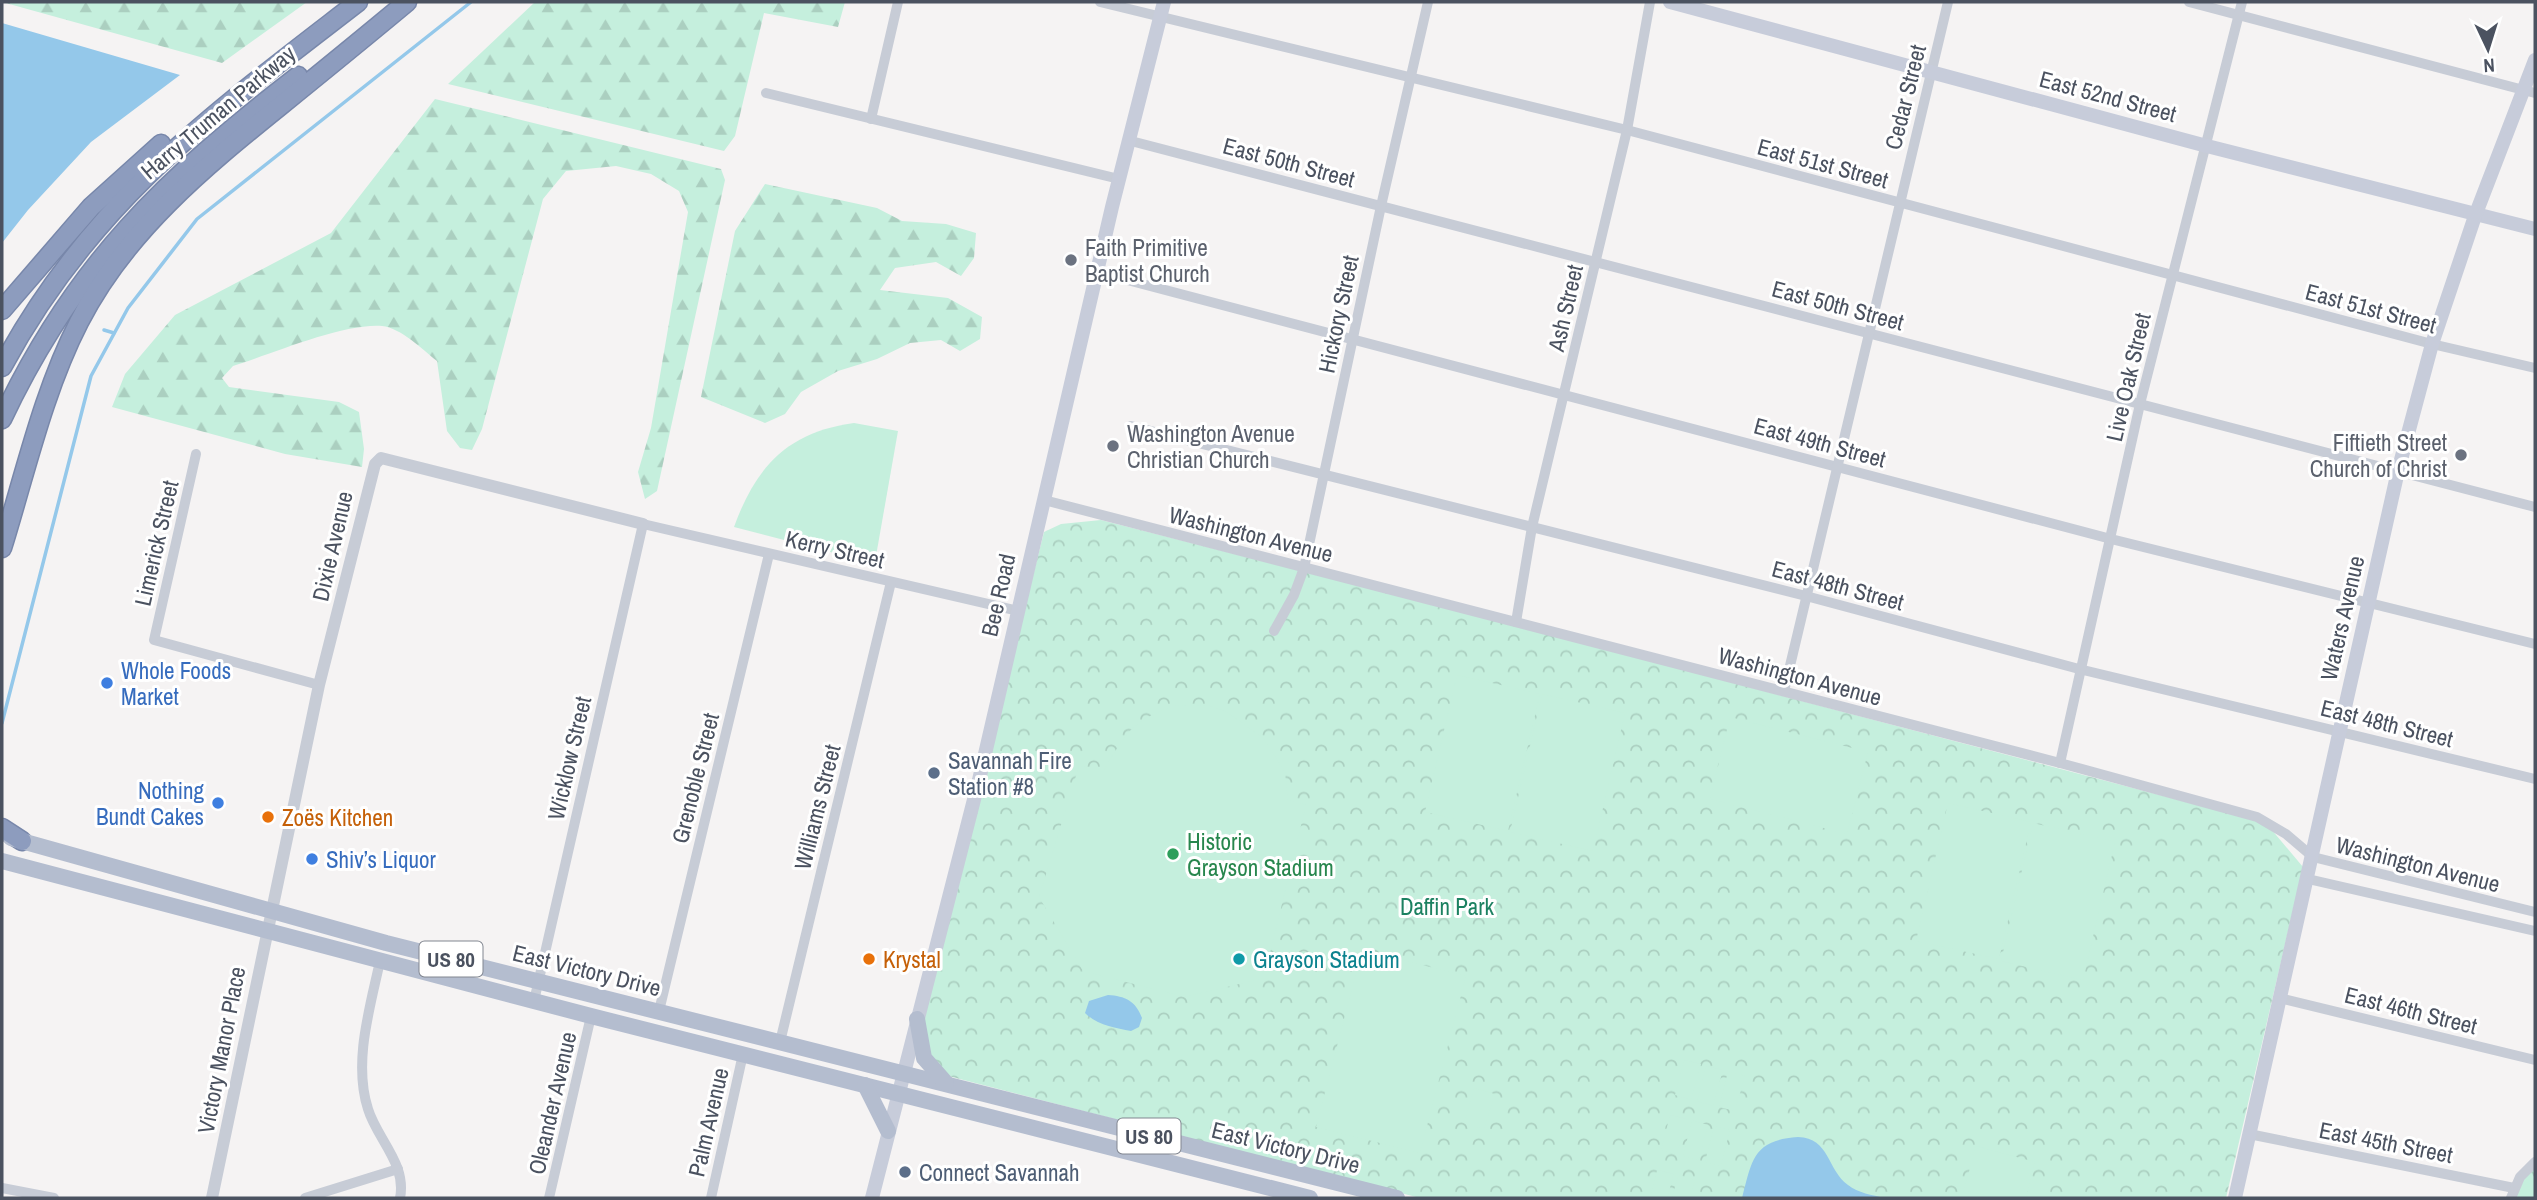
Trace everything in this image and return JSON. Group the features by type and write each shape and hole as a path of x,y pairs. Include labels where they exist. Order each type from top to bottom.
{"highway":[{"name":"Harry Truman Parkway","path":"2,367 56,279 129,190 183,138 358,2"},
{"name":"Harry Truman Parkway","path":"2,419 54,322 97,262 145,206 228,131 394,2"},
{"path":"2,548 49,396 79,322 117,262 151,220 211,162 407,2"},
{"path":"2,310 64,236 136,165 170,136 276,64"},
{"path":"2,828 22,841"}],"main road":[{"name":"East 52nd Street","path":"1670,2 2203,145 2475,216 2535,229"},
{"name":"Bee Road","path":"872,1198 979,780 1119,179 1131,141 1163,8"},
{"name":"Waters Avenue","path":"2235,1198 2398,471 2432,344 2475,216 2530,92 2535,60"},
{"name":"East Victory Drive","path":"2,835 270,910 537,980 1378,1196 1397,1198"},
{"name":"East Victory Drive","path":"2,861 591,1016 1310,1198"},
{"path":"917,1019 924,1058 948,1085"},
{"path":"864,1085 888,1131"}],"street":[{"path":"871,119 898,2"},
{"name":"East 51st Street","path":"1100,2 1163,8 1411,76 1627,130 2432,344 2535,368"},
{"name":"Hickory Street","path":"1274,631 1294,595 1304,568 1381,206 1428,2"},
{"name":"Ash Street","path":"1516,622 1532,527 1627,130 1650,2"},
{"name":"Cedar Street","path":"1784,691 1948,2"},
{"path":"2189,2 2530,92"},
{"name":"Live Oak Street","path":"2060,763 2140,404 2203,145 2242,2"},
{"path":"766,93 1119,179"},
{"name":"East 50th Street","path":"1131,141 2535,507"},
{"name":"East 49th Street","path":"1097,272 2110,539 2535,644"},
{"name":"East 48th Street","path":"1131,426 1805,596 2079,670 2340,730 2535,779"},
{"name":"Limerick Street","path":"196,454 154,640 319,685"},
{"name":"Dixie Avenue","path":"270,910 319,685 375,464 381,458 643,524"},
{"name":"Washington Avenue","path":"1044,500 2060,763 2257,817 2286,834 2313,858 2535,912"},
{"name":"Kerry Street","path":"643,524 1017,611"},
{"name":"Wicklow Street","path":"534,1001 643,524"},
{"name":"Grenoble Street","path":"659,1011 769,554"},
{"name":"Williams Street","path":"780,1042 891,582"},
{"name":"Washington Avenue","path":"2308,879 2535,931"},
{"name":"Victory Manor Place","path":"212,1198 270,910"},
{"path":"380,961 368,1018 362,1066 364,1090 368,1111 398,1170 400,1198"},
{"name":"East 46th Street","path":"2279,998 2535,1060"},
{"name":"Oleander Avenue","path":"549,1198 591,1016"},
{"name":"Palm Avenue","path":"711,1198 743,1054"},
{"name":"East 45th Street","path":"2249,1134 2513,1193"},
{"path":"1159,1159 1164,1140"},
{"path":"2513,1193 2527,1168 2535,1162"},
{"path":"305,1198 398,1170"},
{"path":"2,1188 54,1198"}],"green space":[{"path":"2,2 307,2 222,63"},
{"path":"535,2 845,2 838,27 764,13 735,136 724,151 448,84"},
{"path":"435,99 721,169 725,180 657,491 645,499 638,472 651,428 688,212 679,191 651,174 616,166 566,171 543,199 482,429 472,450 460,448 447,431 437,361 404,335 382,326 348,329 307,340 233,366 222,378 229,387 339,402 359,412 364,449 362,467 285,454 112,407 125,374 175,315 331,233"},
{"path":"765,184 877,208 902,221 946,224 976,233 974,258 961,276 936,262 895,268 880,290 948,298 982,317 980,339 960,351 941,340 910,343 877,359 838,371 801,392 785,414 765,423 701,397 735,231"},
{"path":"854,423 898,431 876,556 865,561 734,527 753,486 778,456 810,434"},
{"name":"Daffin Park","path":"1101,520 1517,626 2266,823 2303,867 2226,1198 1420,1198 952,1077 941,1070 928,1053 924,1034 926,1000 1044,532 1061,524"},
{"path":"1457,675 1540,694 1508,831 1425,812"},
{"path":"1542,694 1625,713 1593,851 1510,832"},
{"name":"Historic Grayson Stadium","path":"1178,705 1210,706 1227,712 1263,738 1285,772 1288,800 1306,805 1264,978 1185,997 1083,971 1039,897 1079,766 1104,770 1133,728 1141,721"},
{"path":"1730,717 1868,752 1847,834 1710,799"},
{"path":"1948,803 2031,822 1999,959 1916,941"},
{"path":"2033,823 2115,842 2083,980 2001,961"},
{"path":"1362,950 1466,976 1420,1153 1316,1127"},
{"path":"1684,1060 1701,1064 1691,1100 1675,1095"},
{"path":"1706,1066 1723,1070 1713,1106 1697,1101"},
{"path":"1728,1071 1745,1076 1735,1111 1719,1107"},
{"path":"1474,1088 1495,1094 1484,1129 1464,1123"},
{"path":"1670,1115 1687,1119 1677,1154 1661,1150"},
{"path":"1692,1120 1708,1125 1699,1160 1683,1156"},
{"path":"1714,1126 1730,1130 1721,1166 1705,1162"},
{"path":"1976,1146 2035,1162 2026,1198 1997,1198 1964,1190"},
{"path":"2535,1162 2535,1198 2511,1198"},
{"path":"1657,1170 1674,1174 1667,1198 1650,1198"},
{"path":"1678,1175 1695,1180 1690,1198 1672,1198"}],"water":[{"path":"2,23 180,75 91,142 28,210 2,243"},
{"path":"1108,995 1125,998 1133,1004 1142,1018 1139,1027 1131,1031 1113,1027 1085,1013 1089,1001"},
{"path":"1798,1137 1816,1143 1841,1179 1852,1188 1885,1198 1742,1198 1757,1154 1772,1142"}],"waterway":[{"path":"2,723 91,376 128,308 197,219 471,2"},
{"path":"104,330 114,333"}],"place":[{"name":"Faith Primitive Baptist Church","path":"1071,260"},
{"name":"Washington Avenue Christian Church","path":"1113,446"},
{"name":"Fiftieth Street Church of Christ","path":"2461,455"},
{"name":"Whole Foods Market","path":"107,683"},
{"name":"Savannah Fire Station #8","path":"934,773"},
{"name":"Nothing Bundt Cakes","path":"218,803"},
{"name":"Zoës Kitchen","path":"268,817"},
{"name":"Historic Grayson Stadium","path":"1173,854"},
{"name":"Shiv’s Liquor","path":"312,859"},
{"name":"Krystal","path":"869,959"},
{"name":"Grayson Stadium","path":"1239,959"},
{"name":"Connect Savannah","path":"905,1172"}]}
